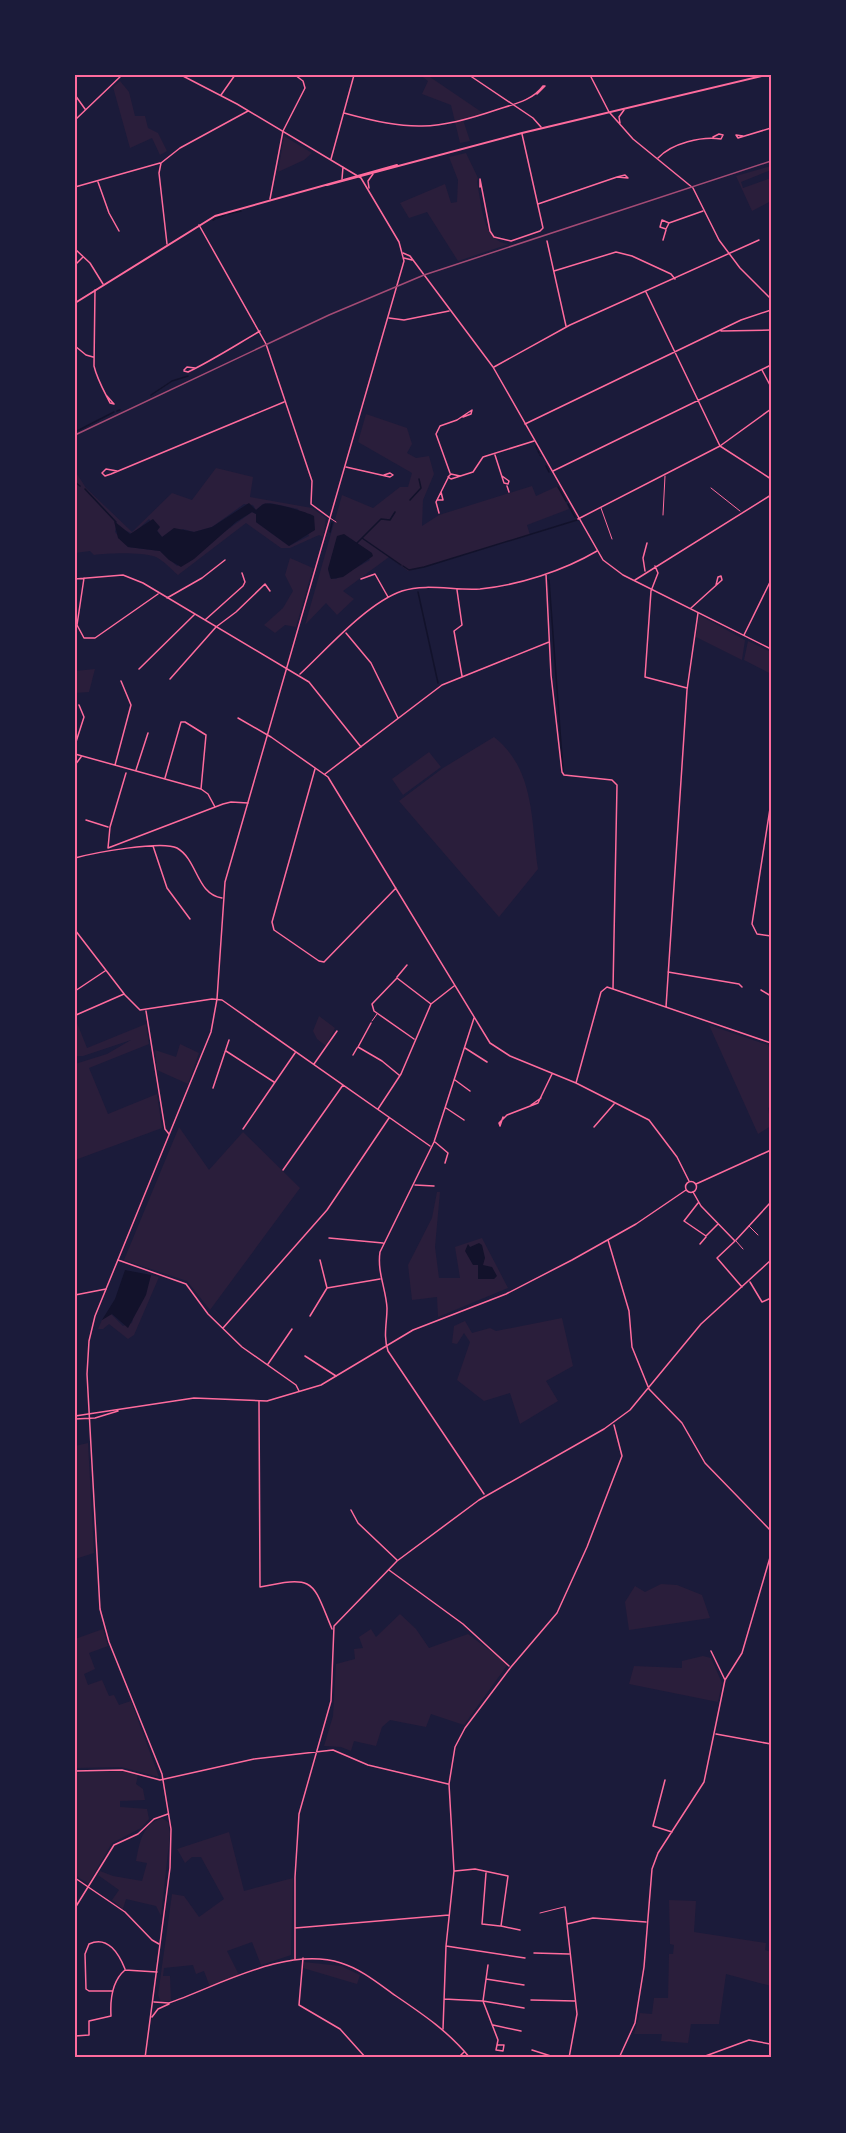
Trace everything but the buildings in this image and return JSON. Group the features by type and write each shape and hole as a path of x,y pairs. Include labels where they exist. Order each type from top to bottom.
{"main road":[{"path":"327,185 356,175 522,133 766,75"},
{"path":"75,303 199,225 219,215 361,178 400,165"}],"street":[{"path":"75,120 122,75"},
{"path":"145,2058 171,1855 169,1814 163,1779 103,1621 98,1592 89,1413 89,1341 105,1289 211,1032 217,999 222,898 389,318 404,258 369,189 361,178 221,95 181,75"},
{"path":"221,95 235,75"},
{"path":"270,200 283,131 305,88 303,81 295,75"},
{"path":"331,159 354,75"},
{"path":"469,75 533,118 542,129"},
{"path":"590,75 610,113 620,124 693,188 730,255 771,299"},
{"path":"344,113 397,127 424,128 452,124 513,105 537,94"},
{"path":"75,95 86,110"},
{"path":"620,124 619,117 624,110"},
{"path":"75,187 161,163 180,148 248,111"},
{"path":"743,136 771,128"},
{"path":"480,187 494,237 511,241 543,228 522,133"},
{"path":"658,159 675,146 712,137"},
{"path":"161,163 159,173 168,245"},
{"path":"342,166 342,179"},
{"path":"369,189 368,181 372,174"},
{"path":"537,204 617,177"},
{"path":"98,181 119,231"},
{"path":"666,229 660,227 662,220 669,223 704,211"},
{"path":"663,240 669,223"},
{"path":"199,225 260,331 269,352 312,481 311,504 336,522"},
{"path":"493,367 566,327 759,240"},
{"path":"547,241 566,327"},
{"path":"75,249 104,285"},
{"path":"554,271 616,252 632,256 670,274 675,279"},
{"path":"403,253 413,260 493,367 597,552 611,568 771,649"},
{"path":"75,265 83,257"},
{"path":"404,258 413,260"},
{"path":"95,290 93,357 95,372 106,395"},
{"path":"646,291 720,446 771,479"},
{"path":"389,318 404,320 450,310"},
{"path":"525,424 720,330 771,310"},
{"path":"720,330 771,330"},
{"path":"196,368 229,352 242,340 260,331"},
{"path":"76,347 86,356 93,357"},
{"path":"552,472 771,365"},
{"path":"762,369 771,387"},
{"path":"117,471 285,402"},
{"path":"578,519 720,446 771,409"},
{"path":"450,474 436,434 440,426 463,417"},
{"path":"448,477 460,477 474,472 482,458 535,441"},
{"path":"495,454 509,492"},
{"path":"345,467 384,475"},
{"path":"450,474 460,477"},
{"path":"440,513 437,499 450,474"},
{"path":"663,515 665,476"},
{"path":"711,488 741,513"},
{"path":"437,499 440,502 443,500 441,491"},
{"path":"634,580 645,571 771,495"},
{"path":"601,508 612,539"},
{"path":"645,571 643,558 646,543"},
{"path":"299,675 345,633 389,598 410,590 481,589 546,574 597,552"},
{"path":"166,598 202,578 225,560"},
{"path":"655,566 658,573 652,589 645,677 688,688"},
{"path":"204,621 243,586 245,582 242,573"},
{"path":"361,579 375,574 389,598"},
{"path":"546,574 554,706 562,774 612,780 617,785 613,989"},
{"path":"75,579 128,576 299,675 317,689 361,747"},
{"path":"84,578 77,625 81,635 89,639 99,635 159,594"},
{"path":"744,635 771,580"},
{"path":"170,679 216,627 236,612 265,584 270,591"},
{"path":"691,608 716,585"},
{"path":"457,590 462,626 454,631 462,676"},
{"path":"666,1007 688,688 698,612"},
{"path":"139,669 194,615"},
{"path":"345,633 371,663 399,718"},
{"path":"325,774 442,685 550,642"},
{"path":"115,765 130,705 121,681"},
{"path":"75,745 84,717 79,705"},
{"path":"238,718 268,735 325,774 486,1037 496,1048 576,1083 649,1120 677,1157 689,1181 696,1184"},
{"path":"165,779 181,722 185,722 203,730 207,738 201,789"},
{"path":"136,771 148,733"},
{"path":"75,754 201,789 208,794 216,807"},
{"path":"75,765 81,756"},
{"path":"316,768 272,922 274,930 324,962 396,888"},
{"path":"126,773 110,827 107,846 110,848 231,801 248,803"},
{"path":"771,802 752,924 757,934 771,936"},
{"path":"86,820 110,827"},
{"path":"152,845 167,888 190,919"},
{"path":"75,858 99,852 169,845 178,849 189,859 206,890 222,898"},
{"path":"75,853 79,857"},
{"path":"75,930 124,994 136,1006 146,1010 217,999 431,1146"},
{"path":"407,965 372,1004 377,1014 415,1039"},
{"path":"75,991 105,970"},
{"path":"668,972 739,984 742,987"},
{"path":"397,978 431,1004"},
{"path":"378,1109 400,1076 431,1004 455,986"},
{"path":"576,1083 601,992 607,987 771,1044"},
{"path":"761,990 771,996"},
{"path":"76,1015 124,994"},
{"path":"146,1010 165,1129 169,1134"},
{"path":"353,1055 377,1014"},
{"path":"475,1018 434,1142 384,1244 378,1263 387,1305 386,1345 485,1496"},
{"path":"314,1065 337,1031"},
{"path":"213,1088 230,1040"},
{"path":"358,1047 382,1061 400,1076"},
{"path":"464,1047 487,1062"},
{"path":"226,1051 275,1082"},
{"path":"243,1129 295,1052"},
{"path":"503,1118 538,1103 552,1073"},
{"path":"454,1079 470,1091"},
{"path":"283,1170 344,1085"},
{"path":"594,1127 615,1103"},
{"path":"445,1107 464,1120"},
{"path":"223,1328 327,1210 390,1117"},
{"path":"434,1142 448,1153 444,1163"},
{"path":"743,1249 698,1203 693,1192 696,1184 771,1150"},
{"path":"75,1418 89,1413 124,1410 194,1398 259,1401 299,1392 336,1377 386,1345 430,1323 520,1287 608,1240 686,1190 689,1181"},
{"path":"414,1185 434,1185"},
{"path":"686,1190 693,1192"},
{"path":"742,1288 717,1258 770,1203 770,1196"},
{"path":"698,1203 684,1221 706,1236"},
{"path":"700,1244 718,1223"},
{"path":"750,1226 758,1235"},
{"path":"329,1238 361,1239 384,1244"},
{"path":"608,1240 629,1311 632,1347 649,1389 682,1423 705,1463 771,1531"},
{"path":"117,1260 186,1284 208,1314 242,1347 296,1385 299,1392"},
{"path":"310,1316 327,1288 320,1260"},
{"path":"333,1630 397,1561 485,1496 613,1424 630,1410 701,1324 771,1260"},
{"path":"327,1288 381,1279"},
{"path":"750,1281 762,1302 771,1298"},
{"path":"75,1295 105,1289"},
{"path":"267,1365 292,1329"},
{"path":"305,1356 336,1377"},
{"path":"259,1401 260,1587 294,1580 302,1581 322,1600 333,1630 331,1701 300,1814 295,1959"},
{"path":"75,1418 90,1419 124,1410"},
{"path":"443,2029 446,1946 454,1871 449,1784 455,1748 465,1728 511,1667 557,1613 587,1547 622,1456 613,1424"},
{"path":"351,1510 360,1526 397,1561"},
{"path":"619,2058 635,2023 652,1869 672,1832 704,1782 716,1734 725,1680 742,1653 771,1554"},
{"path":"388,1570 463,1624 511,1667"},
{"path":"711,1651 725,1680"},
{"path":"716,1734 771,1744"},
{"path":"75,1771 122,1770 163,1779 246,1760 318,1751 341,1752 368,1765 449,1784"},
{"path":"665,1780 653,1826 672,1832"},
{"path":"75,1908 114,1845 138,1834 154,1819 169,1814"},
{"path":"454,1871 475,1869 508,1876 501,1926"},
{"path":"486,1871 482,1924 520,1930"},
{"path":"75,1878 125,1911 152,1940 160,1944"},
{"path":"540,1913 565,1907 577,2001 569,2058"},
{"path":"295,1928 449,1915"},
{"path":"567,1924 593,1918 647,1922"},
{"path":"112,1991 86,1989 86,1954 89,1944 100,1942 113,1947 125,1970"},
{"path":"446,1946 525,1958"},
{"path":"534,1953 570,1954"},
{"path":"303,1958 299,2005 340,2029 366,2058"},
{"path":"151,2019 156,2011 170,2003 295,1959 328,1960 353,1968 443,2029 470,2058"},
{"path":"488,1965 483,2001 493,2025 497,2045"},
{"path":"125,1970 157,1972"},
{"path":"75,2035 88,2035 89,2021 111,2016 112,1991 116,1980 125,1970"},
{"path":"485,1979 524,1985"},
{"path":"443,1999 483,2001 524,2008"},
{"path":"531,2000 577,2001"},
{"path":"153,2001 170,2003"},
{"path":"153,2006 164,2006"},
{"path":"493,2025 521,2031"},
{"path":"700,2058 749,2040 770,2044 771,2055"},
{"path":"532,2050 557,2058"},
{"path":"458,2058 465,2052"}],"shaded area":[{"path":"420,75 427,75 483,113 463,120 470,141 460,143 451,105 422,94 428,81"},
{"path":"120,81 129,92 135,116 145,116 148,128 158,133 167,151 160,155 152,138 130,148 113,87"},
{"path":"284,136 312,153 304,160 278,172"},
{"path":"466,153 478,178 482,211 488,230 500,242 509,244 458,261 427,212 409,218 400,203 445,184 451,203 457,202 458,180 449,157"},
{"path":"771,166 771,170 741,182 743,188 771,178 771,201 752,211 736,176"},
{"path":"366,414 407,428 412,444 407,453 416,458 429,456 434,474 423,500 422,526 439,515 532,486 536,496 558,486 569,509 527,525 530,535 424,567 408,571 389,557 343,591 354,599 337,615 326,603 305,625 342,495 373,508 400,487 408,487 412,473 358,442","holes":["337,540 361,548 370,560 336,579 330,578 328,569"]},
{"path":"216,468 253,477 250,497 312,508 326,518 323,537 319,535 290,548 281,548 246,523 178,575 162,561 150,555 125,553 94,555 90,551 75,553 75,471 86,488 132,532 172,493 192,500","holes":["270,503 298,509 309,536 289,546 256,522 256,514 252,512 177,566 160,551 128,547 115,532 116,526 133,534 149,519 162,537 183,529 194,532 212,527 244,504 253,505 256,510 263,504"]},
{"path":"249,503 256,510 268,503 310,514 314,516 315,530 289,546 256,522 256,514 252,512 236,522 194,559 181,567 160,551 128,547 118,538 114,521 130,534 153,519 160,527 157,531 162,537 174,528 194,532 212,527"},
{"path":"344,534 373,556 343,577 331,579 328,569 337,536"},
{"path":"290,558 313,568 296,627 285,625 275,633 264,625 283,608 293,591 285,575"},
{"path":"699,615 745,640 742,660 696,637"},
{"path":"748,641 771,652 771,674 744,660"},
{"path":"95,669 89,692 75,693 75,671"},
{"path":"494,737 517,764 524,780 532,815 538,869 499,917 399,801 443,768"},
{"path":"429,752 441,767 403,795 392,779"},
{"path":"319,1016 335,1028 326,1046 317,1039 313,1031"},
{"path":"77,1023 87,1048 146,1024 149,1044 89,1068 108,1114 157,1094 162,1128 75,1160 75,1064 107,1054 131,1040 83,1056 75,1056"},
{"path":"709,1025 768,1045 771,1052 771,1106 768,1108 771,1126 758,1134"},
{"path":"180,1044 199,1053 188,1084 157,1070 155,1050 176,1057"},
{"path":"179,1127 209,1170 243,1132 300,1188 210,1310 187,1281 124,1260"},
{"path":"437,1192 440,1192 435,1247 439,1278 460,1278 455,1247 482,1238 508,1288 438,1317 437,1297 412,1300 408,1265 432,1218"},
{"path":"479,1243 482,1245 485,1258 483,1265 492,1267 497,1276 494,1279 478,1279 478,1265 473,1265 465,1251 468,1244 470,1247"},
{"path":"125,1270 151,1275 146,1295 128,1328 112,1314 102,1320 115,1299"},
{"path":"151,1275 159,1277 134,1335 128,1339 109,1324 103,1329 98,1329 102,1320 111,1314 123,1326 132,1323"},
{"path":"562,1318 573,1366 546,1381 558,1401 520,1424 510,1393 484,1401 457,1380 470,1342 464,1333 457,1344 452,1343 454,1326 465,1321 472,1333 490,1328 496,1331"},
{"path":"88,1443 94,1553 75,1559 75,1446"},
{"path":"661,1584 677,1585 702,1595 710,1618 629,1630 625,1602 635,1586 645,1592"},
{"path":"400,1614 416,1629 429,1648 468,1634 508,1664 464,1725 431,1714 426,1727 390,1720 382,1727 376,1746 354,1741 351,1751 341,1747 324,1746 333,1716 336,1664 355,1659 354,1649 363,1648 359,1637 371,1629 376,1637"},
{"path":"103,1629 108,1646 89,1653 95,1669 84,1674 88,1685 102,1680 109,1696 114,1695 119,1705 131,1701 159,1777 121,1767 75,1768 77,1727 75,1639"},
{"path":"703,1656 711,1658 722,1683 718,1702 629,1684 634,1666 682,1668 682,1661"},
{"path":"122,1771 138,1775 136,1784 143,1789 145,1800 120,1801 120,1807 147,1809 149,1819 141,1828 112,1843 88,1884 75,1875 75,1773"},
{"path":"162,1818 168,1822 170,1834 161,1916 156,1906 126,1899 123,1909 112,1900 119,1890 98,1875 100,1871 113,1876 142,1881 147,1863 136,1861 141,1840 146,1829"},
{"path":"229,1832 244,1891 293,1878 291,1955 261,1965 252,1942 227,1951 239,1975 210,1987 204,1971 196,1974 193,1965 164,1968 163,1976 170,1976 171,2001 161,2002 158,1995 172,1894 184,1896 199,1917 224,1899 201,1857 192,1857 185,1863 177,1849"},
{"path":"669,1900 696,1901 694,1932 766,1943 765,1950 771,1952 771,1986 726,1974 719,2024 691,2024 688,2043 661,2041 662,2034 634,2034 640,2013 652,2014 654,1998 668,1998 669,1954 673,1954 674,1945 670,1944"},
{"path":"304,1962 341,1966 360,1975 357,1984 303,1968"}],"waterway":[{"path":"228,214 241,211"},
{"path":"217,218 225,215"},
{"path":"151,395 172,381 188,376"},
{"path":"75,432 114,412"},
{"path":"546,466 549,472"},
{"path":"410,500 421,488 419,479"},
{"path":"75,482 80,486"},
{"path":"558,487 566,501"},
{"path":"85,489 116,522"},
{"path":"568,504 575,517"},
{"path":"357,543 381,519 390,520 395,512"},
{"path":"403,566 409,570 424,567 577,520"},
{"path":"330,532 332,523"},
{"path":"362,538 401,565"},
{"path":"549,580 563,771"},
{"path":"418,592 438,683"}],"railway":[{"path":"75,435 329,315 424,275 771,161"}]}
